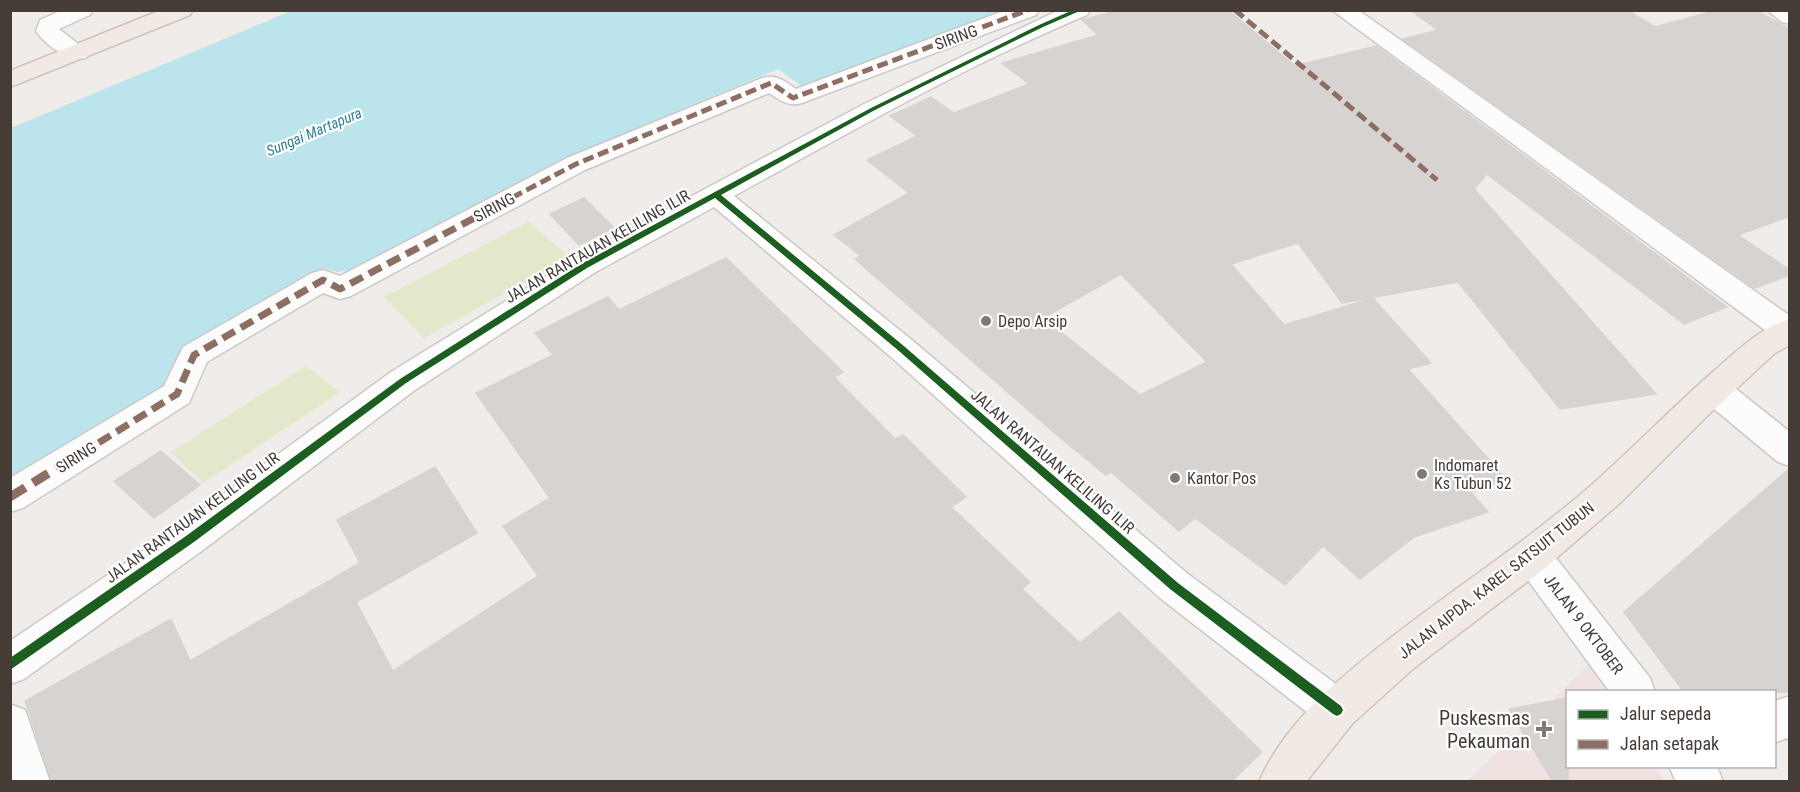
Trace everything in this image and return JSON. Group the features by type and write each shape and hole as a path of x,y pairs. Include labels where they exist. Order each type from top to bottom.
{"main road":[{"path":"10,80 182,10"},
{"name":"JALAN AIPDA. KAREL SATSUIT TUBUN","path":"1281,782 1337,710 1400,655 1532,556 1608,492 1764,345 1789,330"}],"street":[{"path":"78,53 47,31 48,25 82,10"},
{"name":"SIRING","path":"10,497 177,394 194,355 323,280 340,289 576,164 771,83 794,98 1028,10"},
{"path":"716,195 873,109 1041,26 1079,10"},
{"path":"1343,10 1789,330"},
{"path":"1778,10 1790,17"},
{"name":"JALAN RANTAUAN KELILING ILIR","path":"10,665 190,539 403,381 584,266 716,195 902,349 1174,586 1337,710"},
{"path":"1714,390 1790,452"},
{"name":"JALAN 9 OKTOBER","path":"1532,556 1633,690"},
{"path":"10,725 28,782"},
{"path":"1692,768 1701,782"}],"shaded area":[{"name":"Puskesmas Pekauman","path":"1590,664 1607,690 1566,690 1566,768 1657,768 1665,781 1466,782"}],"green space":[{"path":"528,222 570,257 424,338 384,297"},
{"path":"306,366 340,392 203,483 171,452"}],"water":[{"name":"Sungai Martapura","path":"291,11 1008,11 802,86 778,69 570,156 357,269 337,272 325,268 183,353 165,390 11,484 11,128"}],"building":[{"path":"1120,10 1228,10 1295,66 1376,46 1727,307 1684,324 1487,174 1474,189 1656,394 1560,409 1458,282 1342,303 1298,243 1231,264 1284,325 1373,298 1431,363 1408,369 1507,480 1471,492 1488,512 1414,537 1360,579 1323,546 1285,585 1195,518 1179,531 1111,472 1106,475 855,259 861,256 834,235 909,193 867,160 917,136 890,116 931,97 954,113 1029,84 1002,63 1098,35 1082,20","holes":["1121,274 1207,362 1140,395 1043,318"]},
{"path":"1410,10 1627,10 1655,27 1717,10 1755,10 1790,29 1790,216 1738,235 1790,270 1790,275 1755,288 1403,39 1438,30"},
{"path":"584,198 614,228 579,245 550,214"},
{"path":"726,258 843,372 834,377 895,439 903,435 966,497 951,507 1030,582 1022,589 1080,643 1119,612 1262,752 1231,782 52,782 25,701 171,619 190,661 360,563 337,520 435,467 477,533 356,602 393,671 538,576 503,526 550,498 476,393 553,355 535,333 608,297 619,310"},
{"path":"161,451 200,485 154,518 114,481"},
{"path":"1790,468 1790,692 1682,690 1624,612"},
{"path":"1566,698 1568,782 1553,782 1509,709"}],"marked path":[{"path":"10,497 177,394 194,355 323,280 340,289 576,164 771,83 793,98 1028,10"},
{"path":"1235,10 1437,180"}],"cycle path":[{"path":"10,665 190,539 403,381 584,266 873,109 1041,26 1079,10"},
{"path":"716,195 902,349 1174,586 1337,710"}],"place":[{"name":"Depo Arsip","path":"986,321"},
{"name":"Indomaret Ks Tubun 52","path":"1422,474"},
{"name":"Kantor Pos","path":"1175,478"},
{"name":"Puskesmas Pekauman","path":"1544,729"}]}
